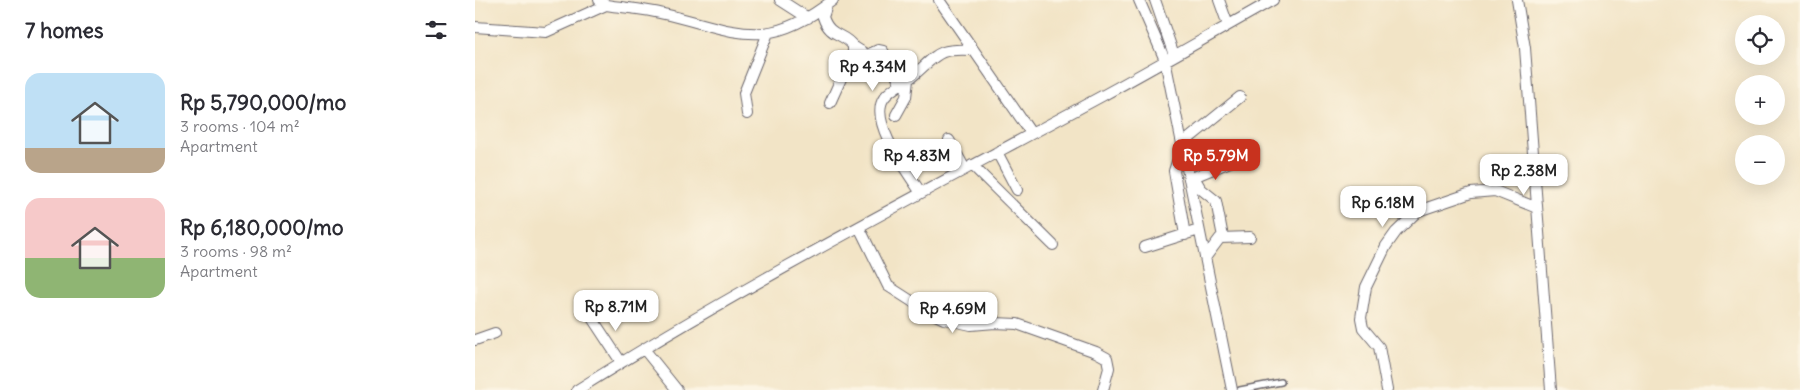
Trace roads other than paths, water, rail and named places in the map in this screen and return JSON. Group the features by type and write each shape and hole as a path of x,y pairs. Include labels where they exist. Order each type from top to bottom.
{"street":[{"path":"780,0 808,18"},
{"path":"939,0 1031,133"},
{"path":"1139,0 1169,58"},
{"path":"1155,0 1169,58 1184,160 1191,178 1199,230 1233,390"},
{"path":"1219,0 1228,25"},
{"path":"577,390 621,362 859,227 1273,0"},
{"path":"1517,0 1525,48 1551,390"},
{"path":"475,27 546,32 603,3 662,13 714,29 761,35 793,26 830,2"},
{"path":"830,2 823,17 825,25 833,34 846,39 867,55 878,50 883,51 905,82 906,97 896,116"},
{"path":"747,114 743,92 768,33"},
{"path":"830,103 853,52 853,46"},
{"path":"921,193 892,145 879,115 879,106 884,98 943,50 973,50"},
{"path":"1182,144 1240,96"},
{"path":"949,140 969,167 1053,245"},
{"path":"997,152 1017,190"},
{"path":"1184,160 1177,162 1174,172 1185,235"},
{"path":"1191,178 1235,160"},
{"path":"1191,178 1201,190 1216,201 1223,237"},
{"path":"1387,390 1379,347 1363,328 1361,318 1366,287 1386,246 1396,232 1418,211 1471,193 1495,191 1537,208"},
{"path":"859,227 888,286 927,311 944,319 971,325 995,322 1017,324 1096,352 1107,358 1109,368 1103,390"},
{"path":"1145,247 1199,230"},
{"path":"1205,258 1216,240 1223,237 1250,237"},
{"path":"590,315 621,362"},
{"path":"475,340 495,333"},
{"path":"644,349 677,390"}],"lane":[{"path":"1240,390 1281,382"}]}
